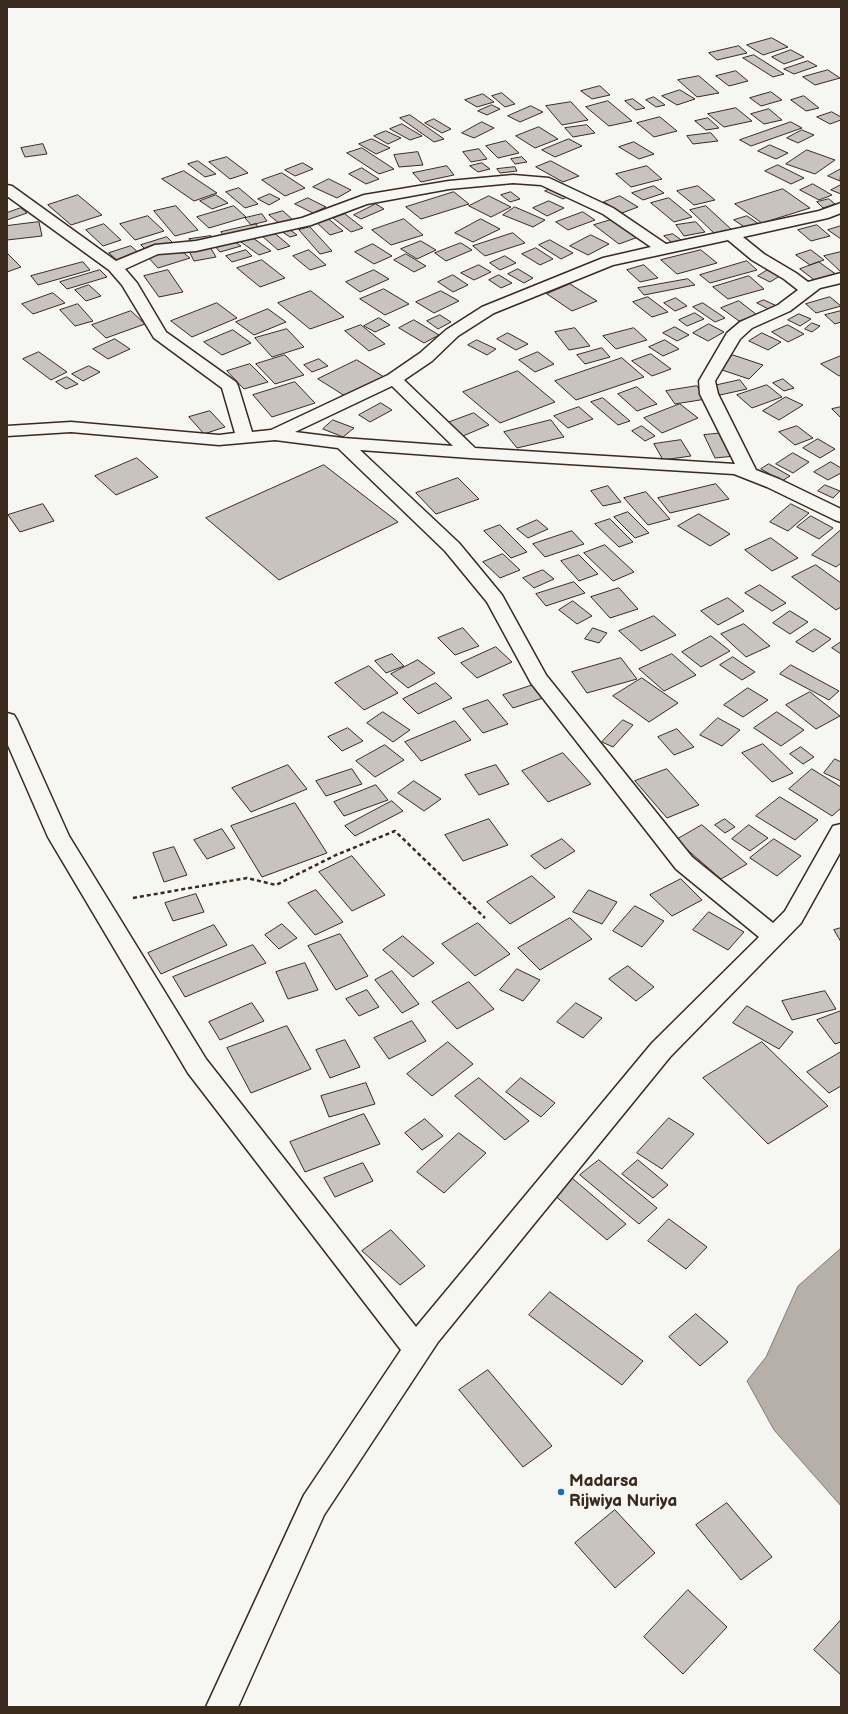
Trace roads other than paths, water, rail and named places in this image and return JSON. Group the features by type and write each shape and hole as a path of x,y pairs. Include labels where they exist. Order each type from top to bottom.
{"street":[{"path":"115,267 155,250 196,246 306,222 364,200 449,185 513,179 544,181 608,212 662,248"},
{"path":"7,189 115,267 129,283 160,334 230,386 245,438"},
{"path":"275,435 394,379 426,357 452,333 488,310 564,278 609,261 662,248 823,215 841,208"},
{"path":"731,235 758,258 790,276 808,290"},
{"path":"749,474 709,394 707,381 733,336 746,325 784,308 814,285 841,278"},
{"path":"394,379 470,453"},
{"path":"7,431 71,427 219,440 275,435 344,443 470,453 737,469 773,483 841,516"},
{"path":"344,443 452,547 495,599 538,678 684,863 774,936"},
{"path":"7,720 59,837 197,1066 417,1349"},
{"path":"222,1707 314,1505 428,1333 661,1050 793,918 841,832"}],"place":[{"name":"Madarsa Rijwiya Nuriya","path":"561,1492"}]}
